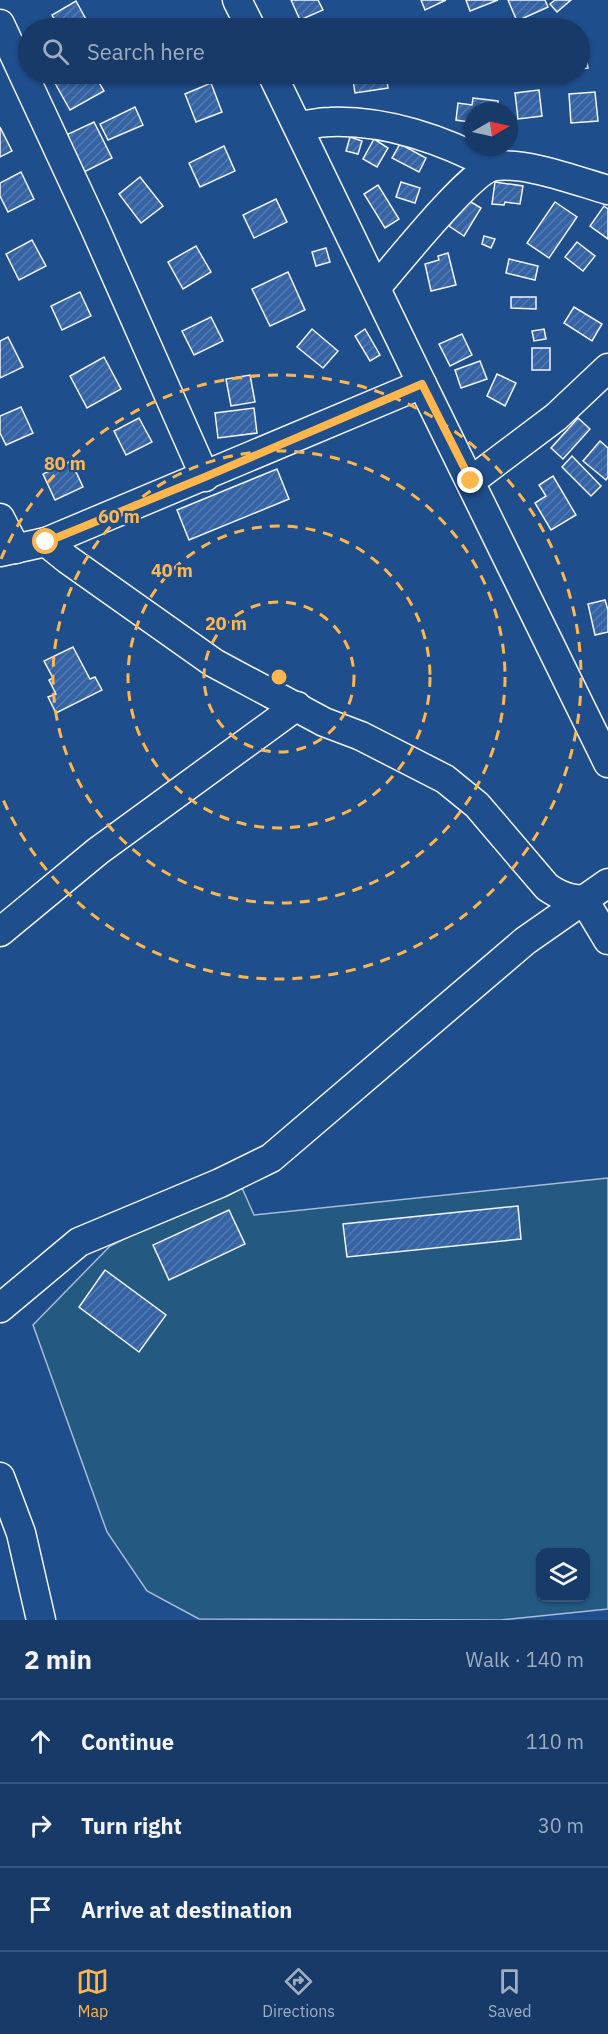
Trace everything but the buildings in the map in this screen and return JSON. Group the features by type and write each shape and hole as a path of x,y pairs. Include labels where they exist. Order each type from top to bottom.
{"street":[{"path":"237,0 246,18"},
{"path":"0,24 18,63"},
{"path":"28,84 99,237 205,477"},
{"path":"277,84 608,763"},
{"path":"298,126 329,122 378,124 468,153 492,166 530,169 608,190"},
{"path":"376,288 460,192 478,175 492,166"},
{"path":"471,481 556,417 608,368"},
{"path":"0,518 8,550 46,542 422,384"},
{"path":"46,542 214,663 324,722 361,736 446,780 477,805 547,887 569,899 584,900"},
{"path":"0,932 98,850 297,706"},
{"path":"0,1308 79,1242 220,1183 271,1158 525,941 608,883"},
{"path":"584,900 608,940"},
{"path":"0,1477 21,1533 41,1620"}],"shaded area":[{"path":"608,1178 608,1609 501,1620 199,1619 147,1591 107,1532 33,1325 110,1246 239,1181 254,1215"}],"route":[{"path":"46,542 422,384 471,481"}]}
